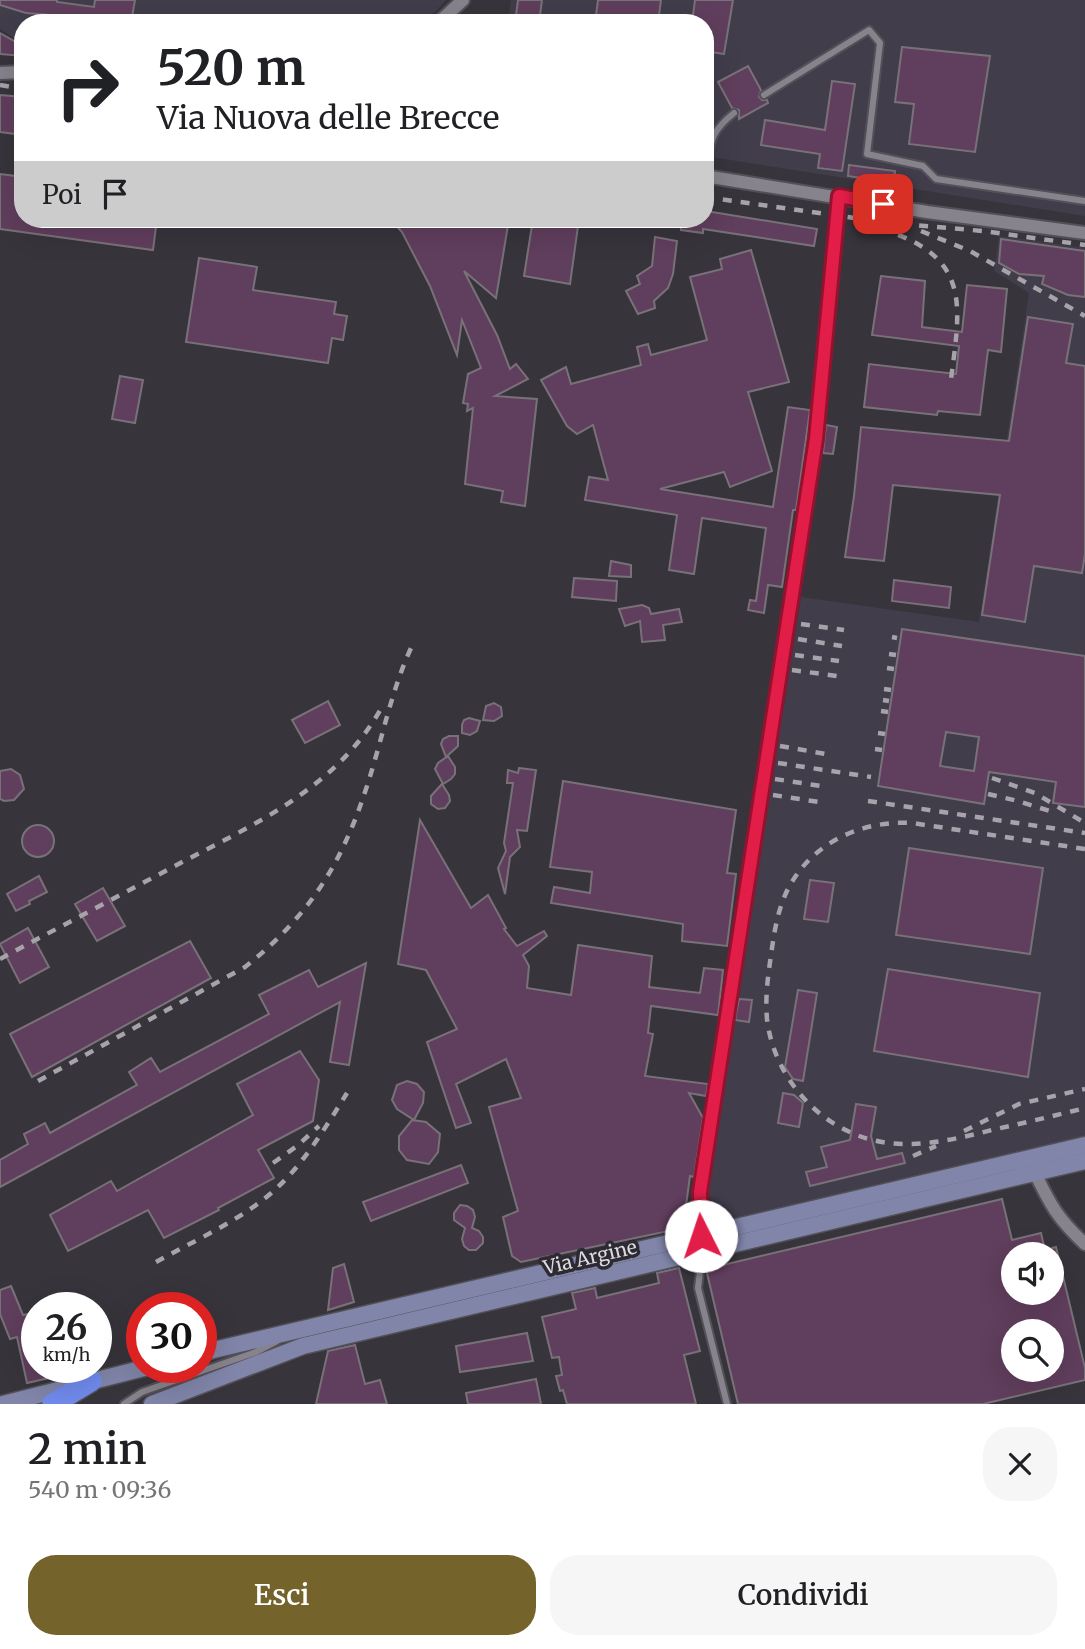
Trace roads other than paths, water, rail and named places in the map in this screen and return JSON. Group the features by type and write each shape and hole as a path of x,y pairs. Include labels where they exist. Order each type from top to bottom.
{"highway":[{"path":"54,1404 88,1383"}],"street":[{"path":"448,14 463,0"},
{"path":"714,177 927,212 1085,233"},
{"path":"702,1244 700,1192 816,439 839,196"},
{"name":"Via Argine","path":"1033,1166 1085,1145"},
{"name":"Via Argine","path":"152,1404 303,1346 702,1244 1033,1166 1085,1161"},
{"path":"1033,1166 1053,1210 1065,1226 1085,1244"},
{"name":"Via Argine","path":"217,1349 303,1327 702,1244"},
{"path":"3,1404 83,1383"}],"lane":[{"path":"764,95 869,30 880,43 867,154 923,166 936,179 1085,201"},
{"path":"714,134 719,125 734,113"},
{"path":"702,1244 698,1288 727,1404"},
{"path":"124,1404 142,1392 256,1352 303,1327"}],"railway":[{"path":"0,85 14,87"},
{"path":"714,198 891,223 983,231 1085,245"},
{"path":"881,229 911,241 932,254 946,270 954,288 957,332 950,387"},
{"path":"921,231 970,251 1085,316"},
{"path":"801,624 844,630"},
{"path":"892,637 897,638"},
{"path":"798,639 842,646"},
{"path":"38,1081 245,967 295,920 315,896 345,843 368,783 393,697 411,648"},
{"path":"889,654 896,655"},
{"path":"795,655 839,661"},
{"path":"887,668 894,669"},
{"path":"792,670 837,676"},
{"path":"884,689 891,690"},
{"path":"883,700 889,701"},
{"path":"0,959 230,837 290,802 318,782 343,759 365,733 384,703"},
{"path":"881,711 888,712"},
{"path":"878,733 885,734"},
{"path":"780,746 826,754"},
{"path":"875,749 882,750"},
{"path":"778,763 871,777"},
{"path":"992,778 1035,793 1085,823"},
{"path":"775,779 821,786"},
{"path":"988,794 1056,813"},
{"path":"773,795 819,802"},
{"path":"868,801 1085,833"},
{"path":"1085,849 912,823 874,826 838,838 808,861 786,893 775,931 766,1003 771,1041 791,1082 821,1115 860,1136 896,1144 937,1142 1085,1108"},
{"path":"964,1131 1019,1104 1085,1089"},
{"path":"156,1262 239,1217 277,1188 310,1150 347,1093"},
{"path":"273,1163 319,1126"},
{"path":"913,1156 936,1146"}]}
